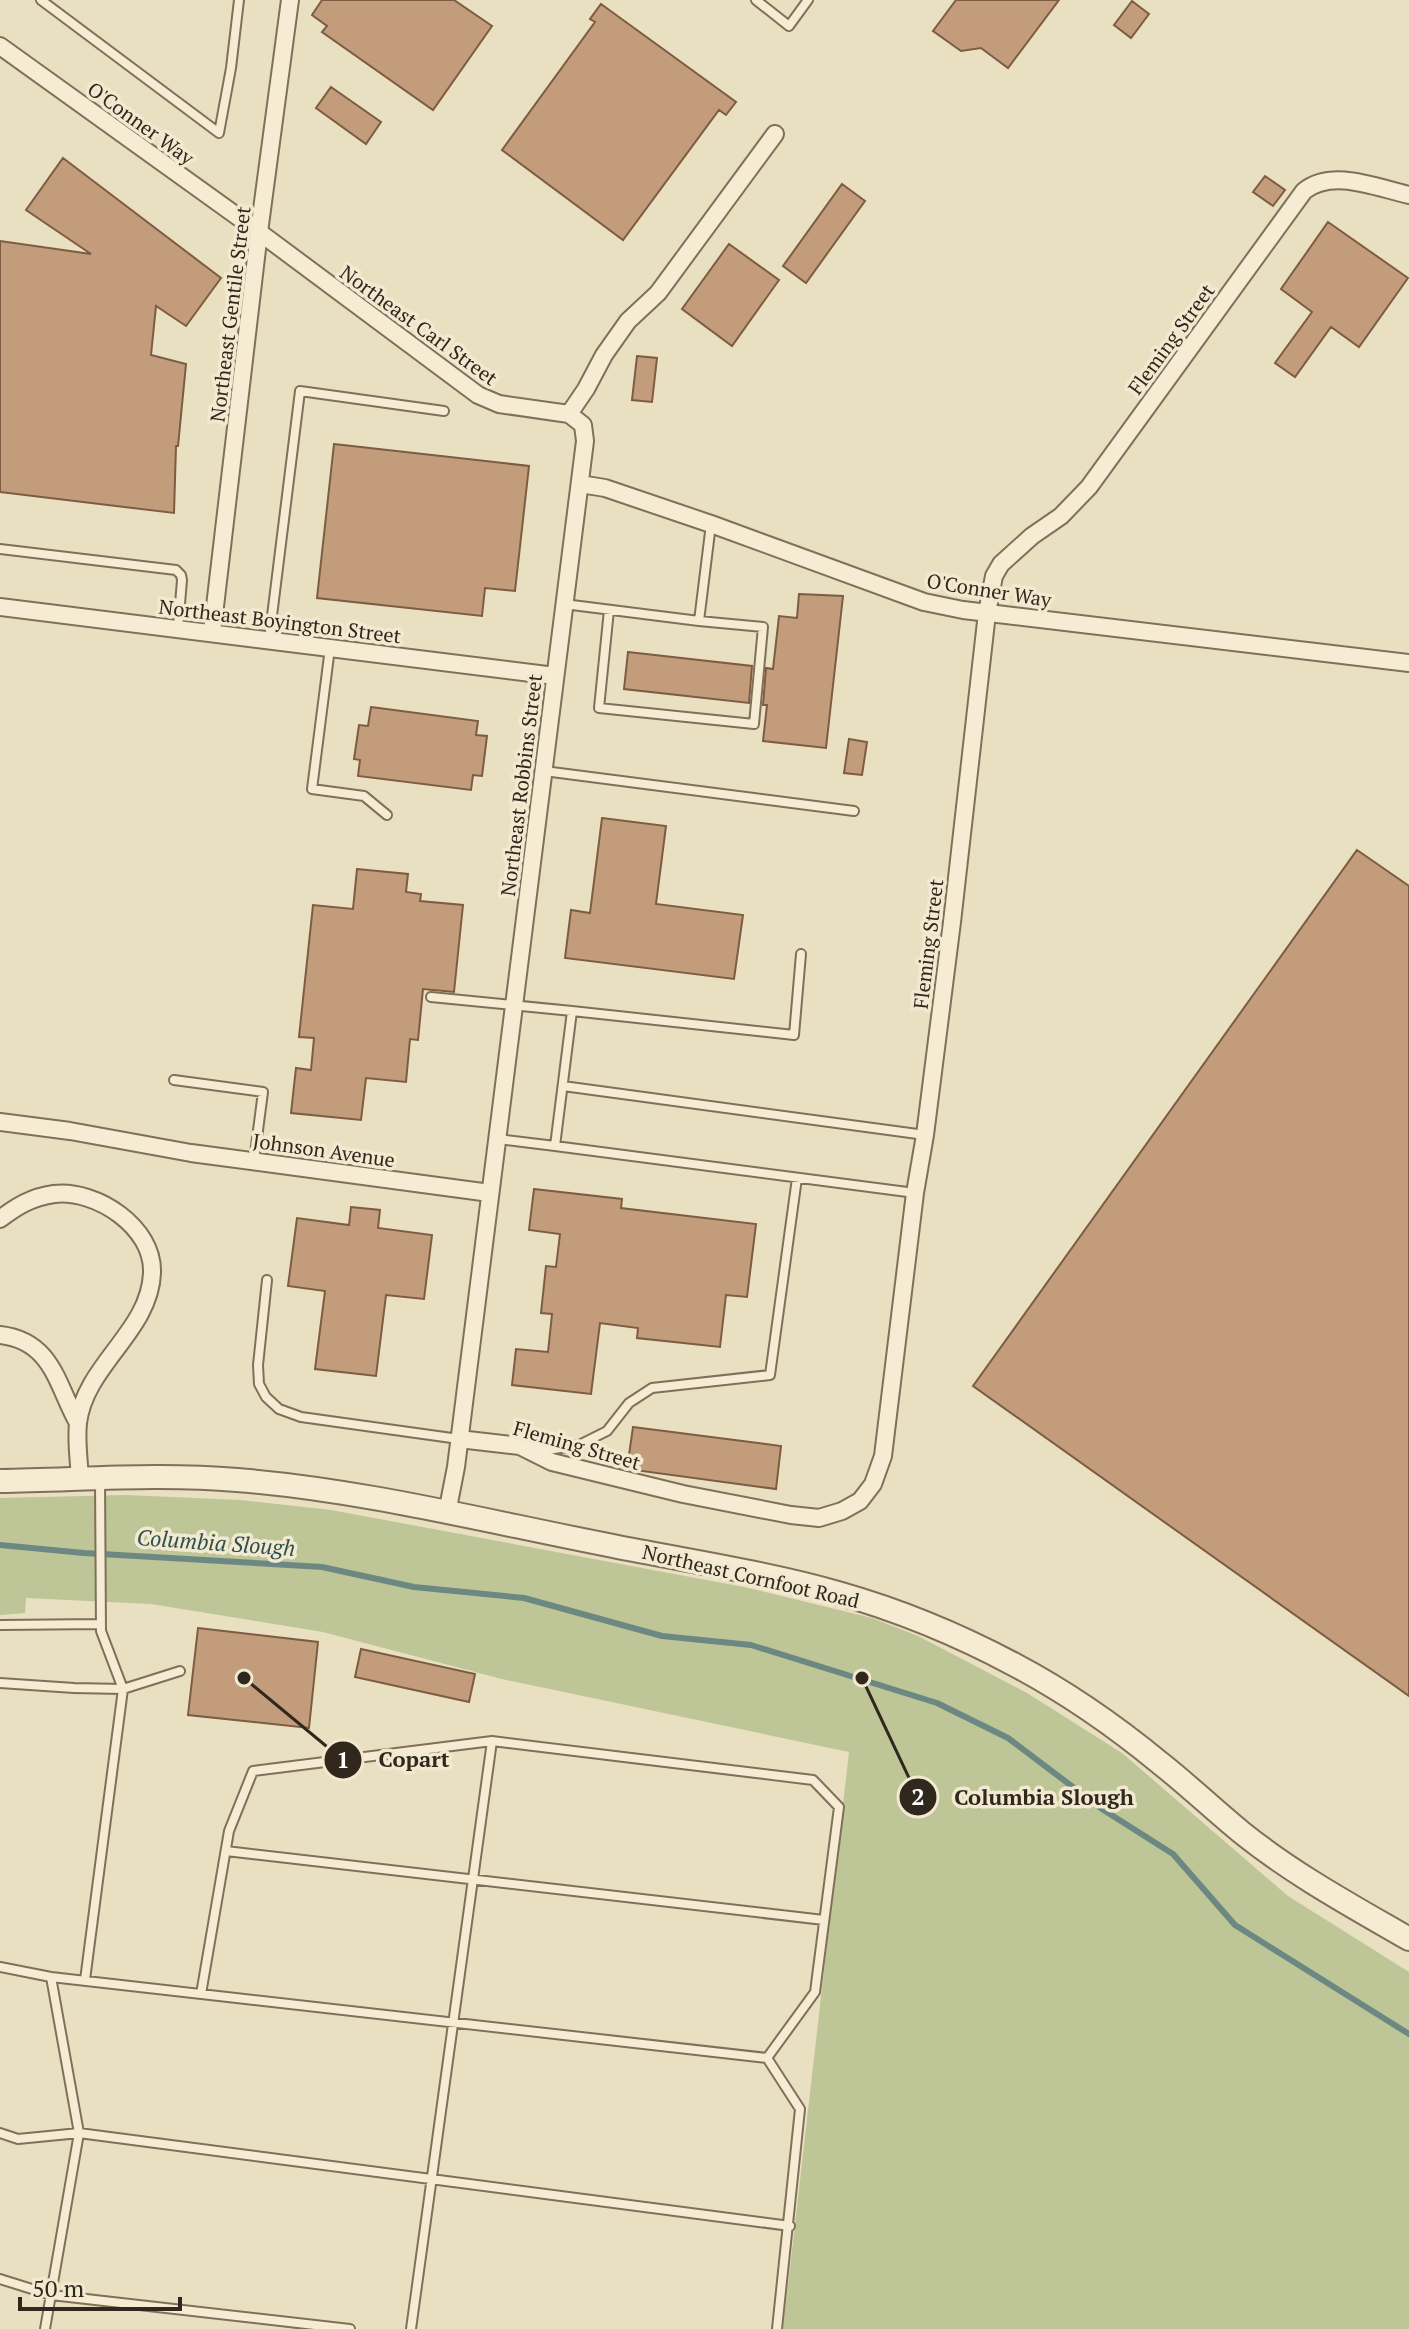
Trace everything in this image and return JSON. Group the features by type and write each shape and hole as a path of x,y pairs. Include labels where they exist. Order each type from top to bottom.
{"street":[{"name":"Northeast Gentile Street","path":"212,632 290,0"},
{"name":"O'Conner Way","path":"0,46 259,232"},
{"path":"569,414 628,321 658,293 775,134"},
{"name":"Fleming Street","path":"459,1439 520,1446 552,1462 683,1494 791,1515 819,1518 842,1511 860,1501 873,1484 883,1456 994,576 1001,564 1032,536 1061,516 1089,487 1304,191 1323,181 1342,180 1409,195"},
{"name":"Northeast Carl Street","path":"259,232 478,395 499,404 569,414"},
{"name":"Northeast Robbins Street","path":"447,1513 459,1439 585,441 583,425 569,414"},
{"name":"O'Conner Way","path":"580,484 605,488 711,524 924,602 987,613 1409,663"},
{"name":"Northeast Boyington Street","path":"0,607 555,676"},
{"name":"Johnson Avenue","path":"0,1122 490,1193"},
{"path":"0,1219 21,1202 56,1194 86,1198 108,1206 138,1228 148,1249 153,1270 148,1298 138,1319 95,1380 78,1423"},
{"path":"0,1335 33,1346 53,1368 78,1423 90,1478"},
{"name":"Northeast Cornfoot Road","path":"0,1481 232,1479 326,1490 809,1585 858,1599 926,1624 1015,1665 1081,1704 1159,1761 1240,1832 1276,1859 1409,1939"}],"lane":[{"path":"41,0 219,133 239,0"},
{"path":"756,0 789,26 808,0"},
{"path":"269,640 300,391 444,411"},
{"path":"699,621 711,524"},
{"path":"0,549 176,570 182,580 178,628"},
{"path":"564,604 763,627 754,724 599,708 609,610"},
{"path":"330,647 312,789 364,796 387,815"},
{"path":"543,770 854,811"},
{"path":"431,997 514,1003 794,1035 801,954"},
{"path":"555,1146 572,1011"},
{"path":"174,1080 263,1092 254,1161"},
{"path":"563,1086 925,1135"},
{"path":"497,1139 915,1193"},
{"path":"520,1446 554,1449 579,1445 607,1431 629,1403 652,1388 770,1375 797,1178"},
{"path":"267,1280 258,1365 259,1384 266,1397 279,1409 301,1417 459,1439"},
{"path":"85,1980 123,1689 101,1631 99,1511 90,1478"},
{"path":"0,1625 101,1624"},
{"path":"0,1683 123,1689 180,1671"},
{"path":"201,1994 229,1831 253,1771 492,1741 813,1780 839,1807 815,1992 767,2058"},
{"path":"411,2329 492,1741"},
{"path":"226,1851 824,1920"},
{"path":"0,1967 51,1977 767,2058"},
{"path":"45,2329 79,2133 51,1977"},
{"path":"767,2058 800,2109 777,2329"},
{"path":"0,2133 18,2139 79,2133 790,2226"},
{"path":"0,2279 51,2295 350,2329"}],"green space":[{"path":"126,1495 240,1500 331,1510 744,1587 872,1618 918,1636 1027,1693 1122,1753 1288,1896 1409,1972 1409,2329 783,2329 849,1752 502,1679 323,1632 151,1604 26,1598 25,1613 0,1615 0,1498"}],"building":[{"path":"322,0 454,0 492,26 433,110 322,32 327,26 312,15"},
{"path":"956,0 1059,0 1008,68 981,48 961,51 933,31"},
{"path":"1132,1 1149,14 1131,38 1114,25"},
{"path":"601,4 736,102 726,115 719,110 623,240 502,150 595,22 590,19"},
{"path":"331,87 381,122 366,144 316,108"},
{"path":"63,158 221,278 186,326 156,306 151,355 186,364 176,446 174,513 0,492 0,241 91,254 26,210"},
{"path":"1265,176 1285,190 1273,206 1253,192"},
{"path":"842,184 865,201 806,283 783,266"},
{"path":"1328,222 1408,278 1359,347 1331,327 1295,377 1275,363 1312,312 1281,289"},
{"path":"729,244 779,280 732,346 682,309"},
{"path":"637,356 657,358 652,402 632,400"},
{"path":"334,444 529,466 515,591 485,588 482,616 317,598"},
{"path":"799,594 843,596 826,748 763,741 767,705 763,705 766,668 773,669 779,616 797,618"},
{"path":"628,652 752,666 749,703 624,689"},
{"path":"371,707 478,721 476,735 487,736 482,776 473,775 471,790 358,776 360,760 354,759 359,725 368,726"},
{"path":"849,739 867,742 862,775 844,773"},
{"path":"602,818 666,826 656,904 743,915 734,979 565,958 571,910 590,913"},
{"path":"1357,850 1409,886 1409,1696 973,1386"},
{"path":"357,869 408,874 406,892 421,894 420,901 463,905 454,992 423,989 418,1040 410,1039 406,1082 366,1078 361,1120 291,1113 296,1068 311,1070 314,1038 299,1037 313,905 353,909"},
{"path":"534,1189 622,1199 621,1208 756,1224 747,1297 726,1295 720,1347 637,1338 638,1328 600,1323 591,1394 512,1385 516,1349 548,1352 552,1314 541,1313 546,1266 556,1267 560,1234 529,1230"},
{"path":"351,1207 380,1210 378,1228 432,1235 424,1299 386,1295 376,1376 315,1369 325,1291 288,1286 297,1218 349,1225"},
{"path":"633,1427 781,1446 776,1489 627,1469"},
{"path":"198,1628 318,1642 309,1728 188,1715"},
{"path":"361,1649 475,1674 469,1702 355,1677"}],"waterway":[{"name":"Columbia Slough","path":"0,1545 322,1567 414,1587 524,1598 662,1636 751,1645 937,1703 1008,1738 1102,1809 1173,1854 1235,1925 1409,2034"}],"place":[{"name":"Copart","path":"244,1678"},
{"name":"Columbia Slough","path":"862,1678"}]}
